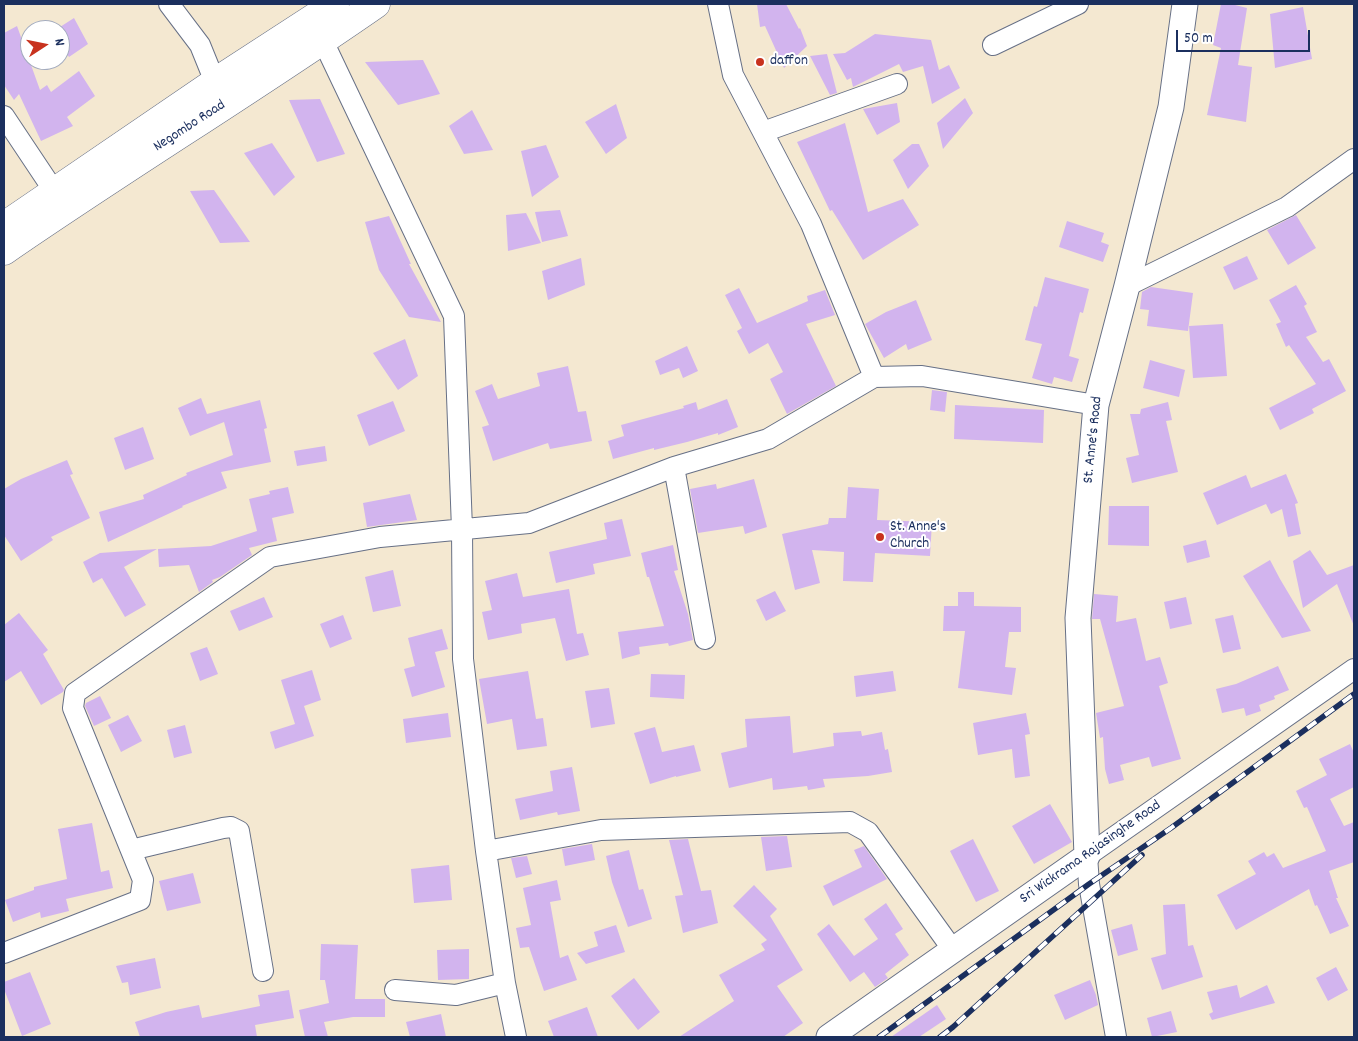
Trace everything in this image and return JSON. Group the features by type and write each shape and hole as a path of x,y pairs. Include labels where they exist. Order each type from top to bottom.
{"highway":[{"name":"Negombo Road","path":"4,251 317,31 335,4"},
{"name":"Negombo Road","path":"4,226 215,82 376,4"}],"main road":[{"name":"St. Anne's Road","path":"1087,856 1078,618 1096,405 1171,108 1185,4"},
{"name":"Sri Wickrama Rajasinghe Road","path":"829,1037 1087,856"}],"street":[{"path":"169,4 200,45 215,82"},
{"path":"718,4 734,75 811,224 874,377"},
{"path":"993,45 1078,4"},
{"path":"317,31 454,316 462,530 463,659 486,851 505,983 516,1037"},
{"path":"763,132 897,84"},
{"path":"4,116 54,191"},
{"path":"1127,286 1287,207 1354,159"},
{"path":"4,954 140,900 143,880 73,708 75,693 270,557 380,537 529,523 674,467 768,439 874,377 922,376 1096,405"},
{"path":"674,467 705,639"},
{"name":"Sri Wickrama Rajasinghe Road","path":"1087,856 1354,669"},
{"path":"486,851 601,830 850,822 868,832 953,950"},
{"path":"131,850 223,828 231,827 239,831 263,971"},
{"path":"1087,856 1089,884 1116,1037"},
{"path":"395,990 456,996 505,983"}],"building":[{"path":"757,4 786,4 800,28 807,46 784,68 765,26 760,27"},
{"path":"1221,4 1231,4 1247,8 1238,65 1252,67 1246,122 1207,115 1221,48 1213,45"},
{"path":"1303,7 1312,59 1275,68 1270,14"},
{"path":"74,18 88,44 70,56 70,21"},
{"path":"17,26 20,34 20,70 33,70 40,90 47,85 51,92 79,71 95,96 67,117 73,126 41,141 19,94 14,100 4,85 4,33"},
{"path":"875,34 931,40 939,70 949,65 960,88 932,104 923,66 903,72 899,64 853,87 851,78 847,80 833,54 845,53"},
{"path":"827,54 837,93 830,95 810,56"},
{"path":"423,60 440,94 398,105 365,62"},
{"path":"965,98 973,113 943,149 937,123"},
{"path":"320,99 345,154 317,162 289,100"},
{"path":"897,103 900,122 877,135 863,109"},
{"path":"616,104 627,138 606,154 585,122"},
{"path":"472,110 493,150 464,154 449,126"},
{"path":"845,123 868,212 903,199 919,225 863,260 832,210 830,211 797,142"},
{"path":"272,143 295,177 274,196 244,153"},
{"path":"912,144 919,144 929,166 908,189 893,160"},
{"path":"546,145 559,177 532,197 521,151"},
{"path":"214,190 250,242 220,243 190,191"},
{"path":"560,210 568,236 542,242 535,212"},
{"path":"526,213 541,243 508,251 506,215"},
{"path":"1296,215 1316,248 1288,265 1267,230"},
{"path":"389,216 411,264 409,264 441,322 409,317 379,270 365,222"},
{"path":"1067,221 1104,233 1101,242 1109,245 1103,262 1059,247"},
{"path":"1247,256 1258,279 1234,290 1223,267"},
{"path":"581,258 585,285 548,300 542,271"},
{"path":"1045,277 1089,289 1083,313 1080,312 1069,356 1079,359 1072,382 1054,377 1052,384 1032,378 1042,344 1025,340 1034,306 1037,307"},
{"path":"1296,285 1307,304 1304,306 1317,332 1306,337 1323,362 1329,359 1346,391 1312,409 1314,413 1280,430 1269,408 1316,384 1289,345 1286,347 1276,324 1281,322 1269,300"},
{"path":"1151,287 1193,293 1188,331 1147,326 1149,310 1140,309 1142,292"},
{"path":"739,288 757,323 808,301 807,296 825,290 835,315 806,324 836,386 787,414 770,379 783,372 768,343 749,354 737,331 742,328 725,295"},
{"path":"916,300 932,340 908,350 906,344 884,358 865,324 886,312"},
{"path":"1223,324 1227,376 1193,378 1189,326"},
{"path":"405,339 418,376 398,390 373,353"},
{"path":"687,346 698,371 683,378 679,368 660,375 655,361"},
{"path":"1150,360 1185,370 1179,397 1143,388"},
{"path":"568,366 578,412 586,411 592,441 550,449 548,443 493,461 482,427 489,425 475,391 492,384 498,399 540,386 537,373"},
{"path":"932,390 947,392 945,412 930,410"},
{"path":"201,398 207,414 260,400 267,428 264,429 271,462 221,472 227,488 182,506 108,542 99,512 144,499 143,495 187,475 186,473 233,455 224,422 190,436 178,408"},
{"path":"727,399 738,427 718,435 718,433 613,459 608,441 624,436 621,425 684,408 683,406 696,402 698,410"},
{"path":"393,401 405,431 369,446 357,415"},
{"path":"1168,402 1172,420 1166,421 1178,472 1132,483 1126,458 1139,455 1130,414 1140,414 1141,409"},
{"path":"955,405 1044,410 1043,443 954,439"},
{"path":"143,427 154,459 125,470 114,438"},
{"path":"325,446 327,461 297,466 294,451"},
{"path":"67,460 73,474 70,475 90,518 51,537 53,540 21,561 4,535 4,489 21,479"},
{"path":"1286,474 1298,503 1295,504 1301,534 1288,537 1282,509 1271,514 1266,504 1217,525 1203,493 1246,475 1251,488"},
{"path":"754,479 767,527 745,534 743,526 698,533 690,489 716,484 717,489"},
{"path":"288,487 294,513 272,518 277,541 249,548 252,555 220,577 212,580 213,582 199,592 189,565 159,567 158,549 211,546 257,531 249,499 270,494 269,491"},
{"name":"St. Anne's Church","path":"848,487 879,489 877,520 932,522 930,556 875,553 873,582 843,581 844,552 812,550 820,583 795,590 782,534 828,524 829,518 846,518"},
{"path":"410,494 417,520 367,527 363,503"},
{"path":"1109,506 1149,506 1149,546 1108,545"},
{"path":"622,519 631,556 593,564 595,574 556,583 549,552 607,539 604,523"},
{"path":"1206,540 1210,557 1187,563 1183,546"},
{"path":"673,545 678,570 674,571 688,614 693,640 669,646 668,643 639,647 640,654 622,659 618,632 664,626 641,553"},
{"path":"157,549 124,567 146,605 125,617 102,578 93,583 83,562 100,553"},
{"path":"1310,550 1327,575 1354,565 1354,626 1337,584 1303,608 1293,561"},
{"path":"1270,560 1311,631 1282,638 1243,576"},
{"path":"393,570 401,606 373,612 365,577"},
{"path":"517,573 523,597 569,589 577,634 583,633 589,655 566,661 555,618 521,624 522,633 488,640 482,612 492,610 485,581"},
{"path":"775,591 786,611 766,621 756,600"},
{"path":"958,592 974,592 974,606 1021,607 1021,632 1009,632 1005,667 1016,668 1012,695 958,688 965,631 943,631 944,606 958,606"},
{"path":"1094,594 1118,596 1116,622 1136,618 1146,661 1160,657 1168,683 1159,686 1181,759 1152,767 1149,757 1120,765 1124,780 1109,784 1105,769 1103,737 1100,738 1096,713 1124,706 1100,619 1092,619"},
{"path":"264,597 273,617 239,631 230,611"},
{"path":"1186,597 1192,624 1170,629 1164,602"},
{"path":"19,613 48,650 43,654 64,690 41,705 21,671 4,682 4,625"},
{"path":"343,615 352,639 330,648 320,624"},
{"path":"1233,615 1241,649 1223,653 1215,619"},
{"path":"442,629 448,649 435,652 445,687 412,697 404,669 415,666 408,638"},
{"path":"207,647 218,674 200,681 190,653"},
{"path":"1278,666 1289,690 1274,696 1275,699 1259,705 1261,711 1246,716 1244,708 1222,713 1216,689 1236,684"},
{"path":"312,670 321,700 304,706 314,736 275,749 270,732 295,724 281,680"},
{"path":"528,671 536,719 543,718 547,746 517,750 512,719 487,724 479,679"},
{"path":"893,671 896,691 856,697 854,676"},
{"path":"651,674 685,675 684,699 650,697"},
{"path":"609,688 615,724 591,728 585,691"},
{"path":"100,696 111,718 94,726 85,706 86,703"},
{"path":"448,713 451,737 406,743 403,719"},
{"path":"1026,713 1030,734 1025,735 1030,776 1015,778 1012,749 978,755 973,723"},
{"path":"128,715 142,741 121,752 108,725"},
{"path":"790,716 793,753 834,746 833,733 861,731 862,736 882,732 885,750 888,749 892,772 868,776 823,779 825,787 808,790 807,786 773,790 772,778 729,788 721,753 747,747 745,719"},
{"path":"185,725 192,753 174,758 167,730"},
{"path":"655,727 662,752 694,745 701,771 650,784 634,733"},
{"path":"1350,744 1354,753 1354,787 1330,799 1344,826 1354,822 1354,862 1329,871 1338,898 1336,898 1349,926 1330,934 1317,905 1315,906 1309,889 1236,930 1217,895 1256,874 1248,861 1264,852 1267,857 1274,853 1283,868 1326,851 1307,807 1304,808 1296,791 1327,775 1319,759"},
{"path":"572,767 580,811 558,815 557,812 520,820 515,799 553,791 550,771"},
{"path":"1050,804 1072,842 1034,864 1012,826"},
{"path":"92,823 101,872 109,870 113,888 66,899 69,911 41,918 40,912 13,922 5,900 34,890 34,887 67,879 58,829"},
{"path":"787,836 792,867 766,871 761,837"},
{"path":"688,839 701,891 711,890 718,923 683,933 675,896 683,895 669,840"},
{"path":"973,839 999,891 976,902 950,851"},
{"path":"592,844 595,860 565,866 562,849"},
{"path":"864,846 887,879 833,906 823,886 862,867 854,850"},
{"path":"629,850 639,890 643,889 652,919 628,927 612,882 606,856"},
{"path":"527,856 532,874 516,878 511,858"},
{"path":"449,865 452,900 414,903 411,869"},
{"path":"193,873 201,903 167,911 159,881"},
{"path":"557,880 561,900 550,902 560,958 568,955 577,980 544,991 529,947 520,948 516,928 531,925 523,888"},
{"path":"754,885 777,909 770,916 803,970 777,986 803,1023 783,1037 679,1037 734,1001 719,975 765,950 761,944 767,940 733,906"},
{"path":"886,903 903,929 895,934 909,955 885,974 888,978 875,987 864,972 850,982 817,934 829,924 854,956 878,939 864,919"},
{"path":"1185,904 1188,946 1193,945 1203,977 1162,990 1151,958 1166,954 1163,905"},
{"path":"1132,924 1138,950 1118,956 1111,930"},
{"path":"616,925 625,952 586,964 577,953 598,946 594,932"},
{"path":"321,944 358,945 355,999 385,999 385,1017 353,1017 324,1022 328,1037 305,1037 299,1010 329,1003 325,980 320,980"},
{"path":"469,949 469,979 438,980 437,950"},
{"path":"155,958 161,988 130,995 128,982 122,983 116,966"},
{"path":"1336,967 1348,990 1328,1001 1316,978"},
{"path":"30,972 51,1024 22,1036 4,989 4,982"},
{"path":"634,978 660,1012 638,1030 611,996"},
{"path":"1090,980 1098,1005 1065,1020 1054,995"},
{"path":"1237,985 1240,998 1267,985 1275,1003 1212,1020 1209,1014 1213,1012 1207,992"},
{"path":"289,990 294,1018 255,1025 257,1037 140,1037 135,1022 166,1012 199,1005 202,1018 260,1006 258,995"},
{"path":"937,1005 946,1019 919,1037 891,1037"},
{"path":"587,1007 598,1037 554,1037 548,1021"},
{"path":"1171,1011 1177,1032 1152,1037 1147,1018"},
{"path":"441,1014 446,1037 410,1037 406,1022"}],"railway":[{"path":"879,1037 1089,884 1171,828 1354,694"},
{"path":"940,1037 1142,855"}],"place":[{"name":"daffon","path":"760,62"},
{"name":"St. Anne's Church","path":"880,537"}]}
